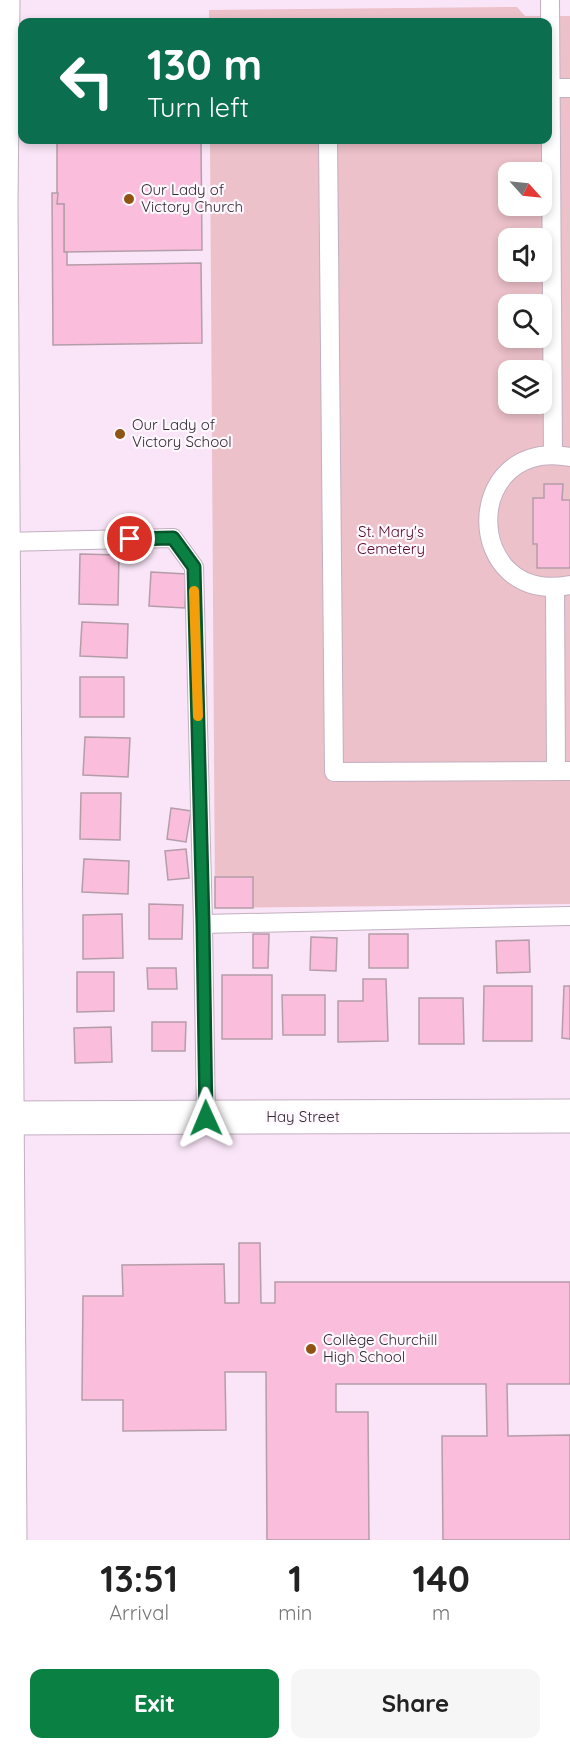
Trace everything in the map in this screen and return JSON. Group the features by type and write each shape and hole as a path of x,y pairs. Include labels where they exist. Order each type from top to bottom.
{"street":[{"path":"3,0 1,205 4,542 4,1118 10,1540"},
{"name":"Hay Street","path":"4,1118 570,1116"}],"lane":[{"path":"550,0 550,18"},
{"path":"552,88 570,88"},
{"path":"328,144 334,772 563,771 562,586 534,585 515,576 500,561 490,542 487,522 490,501 499,482 514,467 532,457 562,455 551,144"},
{"path":"4,542 173,538 194,567 206,1118"},
{"path":"203,924 570,916"}],"green space":[{"name":"St. Mary's Cemetery","path":"517,7 525,16 570,16 570,904 215,908 210,144 552,144 552,18 209,18 209,10"}],"building":[{"name":"Our Lady of Victory Church","path":"57,144 201,144 202,250 64,252 64,204 57,204"},
{"path":"52,193 58,193 57,204 64,204 64,252 67,252 67,265 201,263 202,343 53,345"},
{"path":"544,484 563,484 562,500 570,500 570,568 537,568 537,544 533,544 533,498 544,498"},
{"path":"80,554 119,555 118,605 79,604"},
{"path":"151,572 186,574 185,608 149,606"},
{"path":"82,622 128,624 127,658 80,656"},
{"path":"80,677 124,677 124,717 80,717"},
{"path":"85,737 130,738 128,777 83,775"},
{"path":"81,793 121,793 120,840 80,839"},
{"path":"171,808 191,811 186,842 167,839"},
{"path":"186,849 189,878 168,880 165,851"},
{"path":"84,859 129,861 128,894 82,892"},
{"path":"215,877 253,877 253,908 215,908"},
{"path":"149,904 183,905 182,939 149,939"},
{"path":"122,914 123,958 83,959 83,915"},
{"path":"253,934 269,934 268,968 253,968"},
{"path":"369,934 408,934 408,968 369,968"},
{"path":"311,937 337,938 336,971 310,970"},
{"path":"529,940 530,972 497,973 496,941"},
{"path":"147,968 176,968 177,989 148,989"},
{"path":"77,972 114,972 114,1011 77,1012"},
{"path":"222,975 272,975 272,1039 222,1039"},
{"path":"363,979 386,979 388,1041 338,1042 338,1001 363,1001"},
{"path":"484,986 532,986 532,1041 483,1041"},
{"path":"564,986 570,986 570,1039 562,1038"},
{"path":"282,995 325,995 325,1035 283,1035"},
{"path":"419,998 463,998 464,1044 419,1044"},
{"path":"152,1022 186,1022 185,1051 152,1051"},
{"path":"111,1027 112,1062 75,1063 74,1028"},
{"path":"239,1243 260,1243 261,1303 275,1303 275,1282 570,1282 570,1384 507,1384 508,1436 570,1435 570,1540 443,1540 442,1436 487,1436 486,1384 336,1384 336,1412 368,1412 369,1540 267,1540 266,1372 225,1372 226,1430 123,1431 123,1400 82,1400 83,1296 123,1296 122,1265 224,1264 225,1303 239,1303"}],"slow traffic":[{"path":"194,591 198,716"}],"place":[{"name":"Our Lady of Victory Church","path":"129,199"},
{"name":"Our Lady of Victory School","path":"120,434"},
{"name":"Collège Churchill High School","path":"311,1349"}],"route":[{"path":"130,539 173,538 194,567 206,1118"}]}
